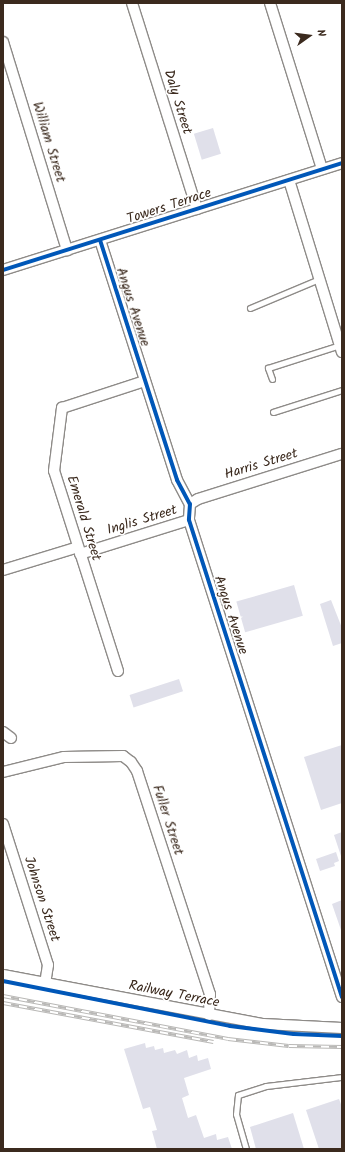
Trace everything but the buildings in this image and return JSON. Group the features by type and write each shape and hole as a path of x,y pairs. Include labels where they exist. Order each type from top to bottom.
{"street":[{"name":"Daly Street","path":"132,3 197,209"},
{"path":"270,3 322,169"},
{"name":"William Street","path":"3,42 67,250"},
{"name":"Towers Terrace","path":"3,270 342,163"},
{"path":"289,180 341,349"},
{"name":"Angus Avenue","path":"100,240 177,480 190,504 189,520 342,997"},
{"name":"Emerald Street","path":"118,671 54,470 62,408 145,381"},
{"name":"Harris Street","path":"190,504 198,499 342,454"},
{"name":"Inglis Street","path":"3,570 189,520"},
{"name":"Fuller Street","path":"3,772 64,757 123,756 132,762 137,771 210,994 209,1015"},
{"name":"Johnson Street","path":"3,824 48,965 45,983"},
{"name":"Railway Terrace","path":"3,975 263,1024 342,1028"}],"lane":[{"path":"250,308 319,279"},
{"path":"272,379 268,368 341,349"},
{"path":"273,412 342,390"},
{"path":"246,1149 236,1114 238,1095 266,1086 342,1077"}],"railway":[{"path":"3,996 228,1039 289,1046 342,1047"},
{"path":"3,1003 213,1042"}],"cycle path":[{"path":"3,270 342,163"},
{"path":"100,240 177,480 190,504 189,520 342,997"},
{"path":"3,981 230,1026 294,1034 342,1036"}]}
